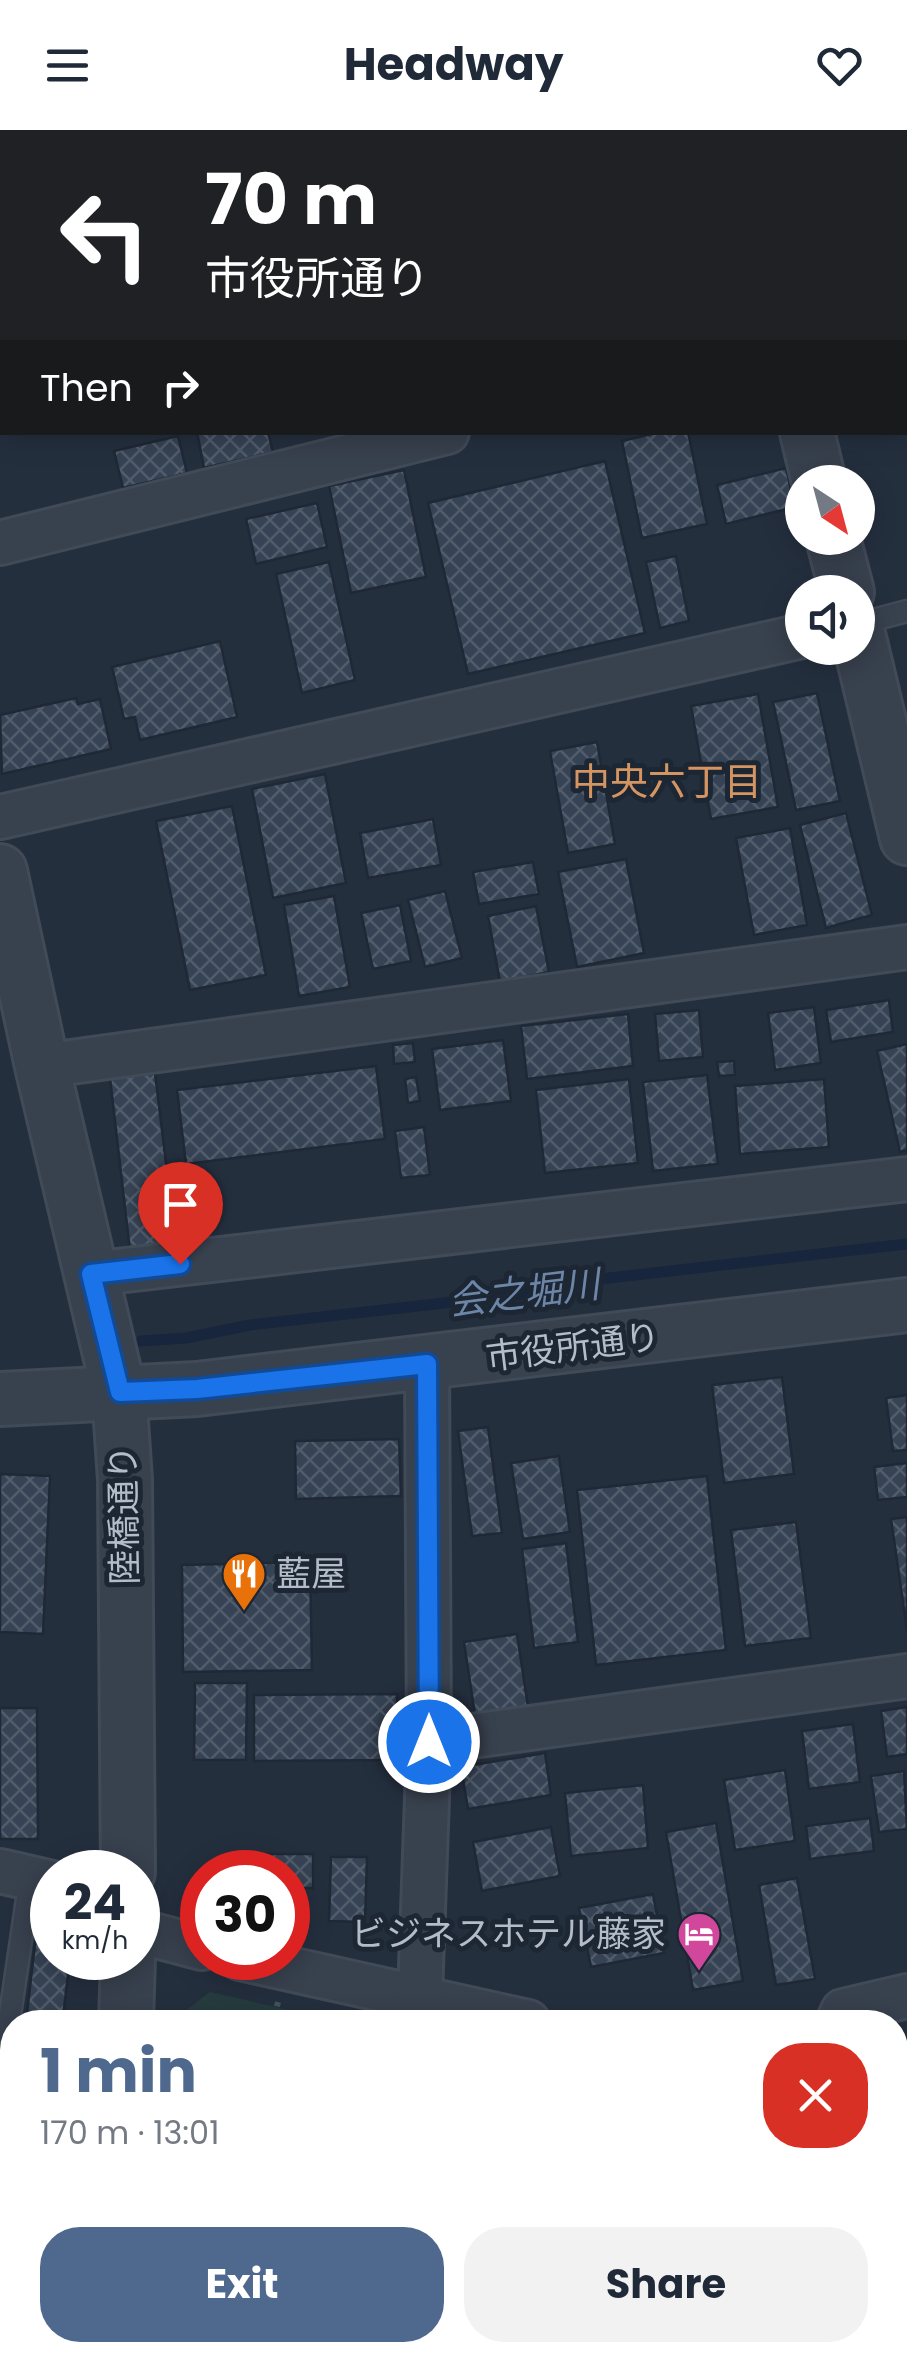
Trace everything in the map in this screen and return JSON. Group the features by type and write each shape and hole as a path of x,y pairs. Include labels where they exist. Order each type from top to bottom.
{"street":[{"path":"0,543 435,435"},
{"path":"808,435 816,465"},
{"path":"0,817 785,640"},
{"path":"865,665 907,838"},
{"name":"陸橋通り","path":"0,872 115,1375 125,1480 128,1850"},
{"path":"42,1066 907,947"},
{"path":"94,1284 907,1178"},
{"name":"市役所通り","path":"0,1400 115,1375 197,1389 907,1305"},
{"path":"310,1978 418,2010 429,1742 427,1364"},
{"path":"429,1742 907,1676"},
{"path":"126,2010 127,1980"},
{"path":"847,2010 907,1996"}],"lane":[{"path":"875,619 907,611"},
{"path":"10,2010 28,1878"}],"green space":[{"path":"210,1992 288,2010 187,2010"}],"building":[{"path":"198,435 269,435 273,452 204,468"},
{"path":"647,435 689,435 707,524 642,538 622,441"},
{"path":"178,436 187,473 123,488 114,451"},
{"path":"605,461 645,633 468,674 428,503"},
{"path":"785,468 785,509 726,524 717,485"},
{"path":"404,470 426,577 351,593 329,486"},
{"path":"317,503 327,547 256,564 246,519"},
{"path":"676,556 689,621 660,628 646,562"},
{"path":"329,562 355,680 302,693 276,574"},
{"path":"220,641 237,717 140,740 135,717 124,719 112,667"},
{"path":"817,693 840,801 796,810 773,702"},
{"path":"758,694 778,807 711,819 691,706"},
{"path":"76,698 78,704 100,699 111,749 2,774 0,715"},
{"path":"597,742 615,844 568,853 550,751"},
{"path":"325,774 346,883 273,898 252,789"},
{"path":"232,806 266,975 190,990 156,821"},
{"path":"846,813 872,915 826,928 800,825"},
{"path":"433,819 441,865 368,878 360,833"},
{"path":"790,828 807,925 754,935 736,838"},
{"path":"626,859 644,953 577,967 558,872"},
{"path":"533,862 539,894 479,904 473,872"},
{"path":"445,891 462,958 425,967 408,900"},
{"path":"334,896 350,987 299,996 284,905"},
{"path":"400,905 411,961 373,969 361,913"},
{"path":"536,906 549,972 500,982 488,916"},
{"path":"889,1000 893,1032 831,1042 826,1010"},
{"path":"814,1007 821,1063 775,1070 768,1013"},
{"path":"699,1010 703,1057 659,1061 655,1014"},
{"path":"628,1014 633,1066 527,1079 521,1026"},
{"path":"503,1040 511,1101 440,1110 432,1049"},
{"path":"413,1043 415,1062 394,1064 393,1045"},
{"path":"907,1044 907,1150 900,1152 877,1051"},
{"path":"734,1061 735,1075 719,1076 717,1062"},
{"path":"376,1066 385,1139 186,1164 177,1090"},
{"path":"155,1073 176,1245 130,1251 110,1078"},
{"path":"707,1075 718,1164 653,1171 643,1082"},
{"path":"416,1077 420,1101 408,1103 405,1079"},
{"path":"629,1079 638,1163 545,1173 536,1090"},
{"path":"824,1079 829,1147 740,1154 735,1086"},
{"path":"424,1127 430,1175 401,1178 395,1131"},
{"path":"782,1377 794,1474 724,1483 712,1385"},
{"path":"907,1395 907,1450 893,1451 886,1398"},
{"path":"488,1427 502,1533 472,1536 458,1431"},
{"path":"399,1439 401,1496 296,1499 295,1441"},
{"path":"559,1456 570,1532 523,1539 511,1463"},
{"path":"907,1463 907,1497 878,1500 874,1467"},
{"path":"0,1474 50,1476 43,1634 0,1632"},
{"path":"707,1476 726,1650 596,1665 577,1490"},
{"path":"907,1517 907,1630 891,1519"},
{"path":"796,1522 811,1638 745,1646 731,1530"},
{"path":"566,1543 578,1642 534,1648 522,1549"},
{"path":"310,1562 312,1670 183,1672 182,1565"},
{"path":"517,1634 528,1707 475,1715 464,1642"},
{"path":"195,1683 247,1683 246,1760 194,1760"},
{"path":"397,1694 397,1760 254,1761 254,1695"},
{"path":"907,1707 907,1754 887,1757 881,1711"},
{"path":"0,1708 37,1708 38,1839 0,1839"},
{"path":"853,1724 860,1782 809,1789 802,1731"},
{"path":"545,1753 551,1795 468,1809 461,1767"},
{"path":"785,1770 795,1841 735,1850 724,1780"},
{"path":"904,1771 907,1829 879,1832 871,1776"},
{"path":"643,1785 648,1848 571,1856 565,1793"},
{"path":"870,1818 874,1851 810,1859 806,1826"},
{"path":"716,1823 743,1981 693,1990 666,1832"},
{"path":"551,1827 560,1876 482,1891 473,1842"},
{"path":"310,1854 313,1854 310,1888"},
{"path":"331,1857 367,1857 365,1922 329,1921"},
{"path":"797,1878 815,1979 776,1985 759,1885"},
{"path":"653,1894 664,1953 591,1967 579,1908"},
{"path":"31,1980 67,1980 64,2010 27,2010"}],"waterway":[{"name":"会之堀川","path":"141,1341 569,1289 600,1279 907,1244"}],"place":[{"name":"藍屋","path":"244,1612"},
{"name":"ビジネスホテル藤家","path":"699,1972"}],"district":[{"name":"中央六丁目","path":"667,782"}],"route":[{"path":"180,1264 91,1274 120,1392 197,1389 427,1364 429,1742"}]}
